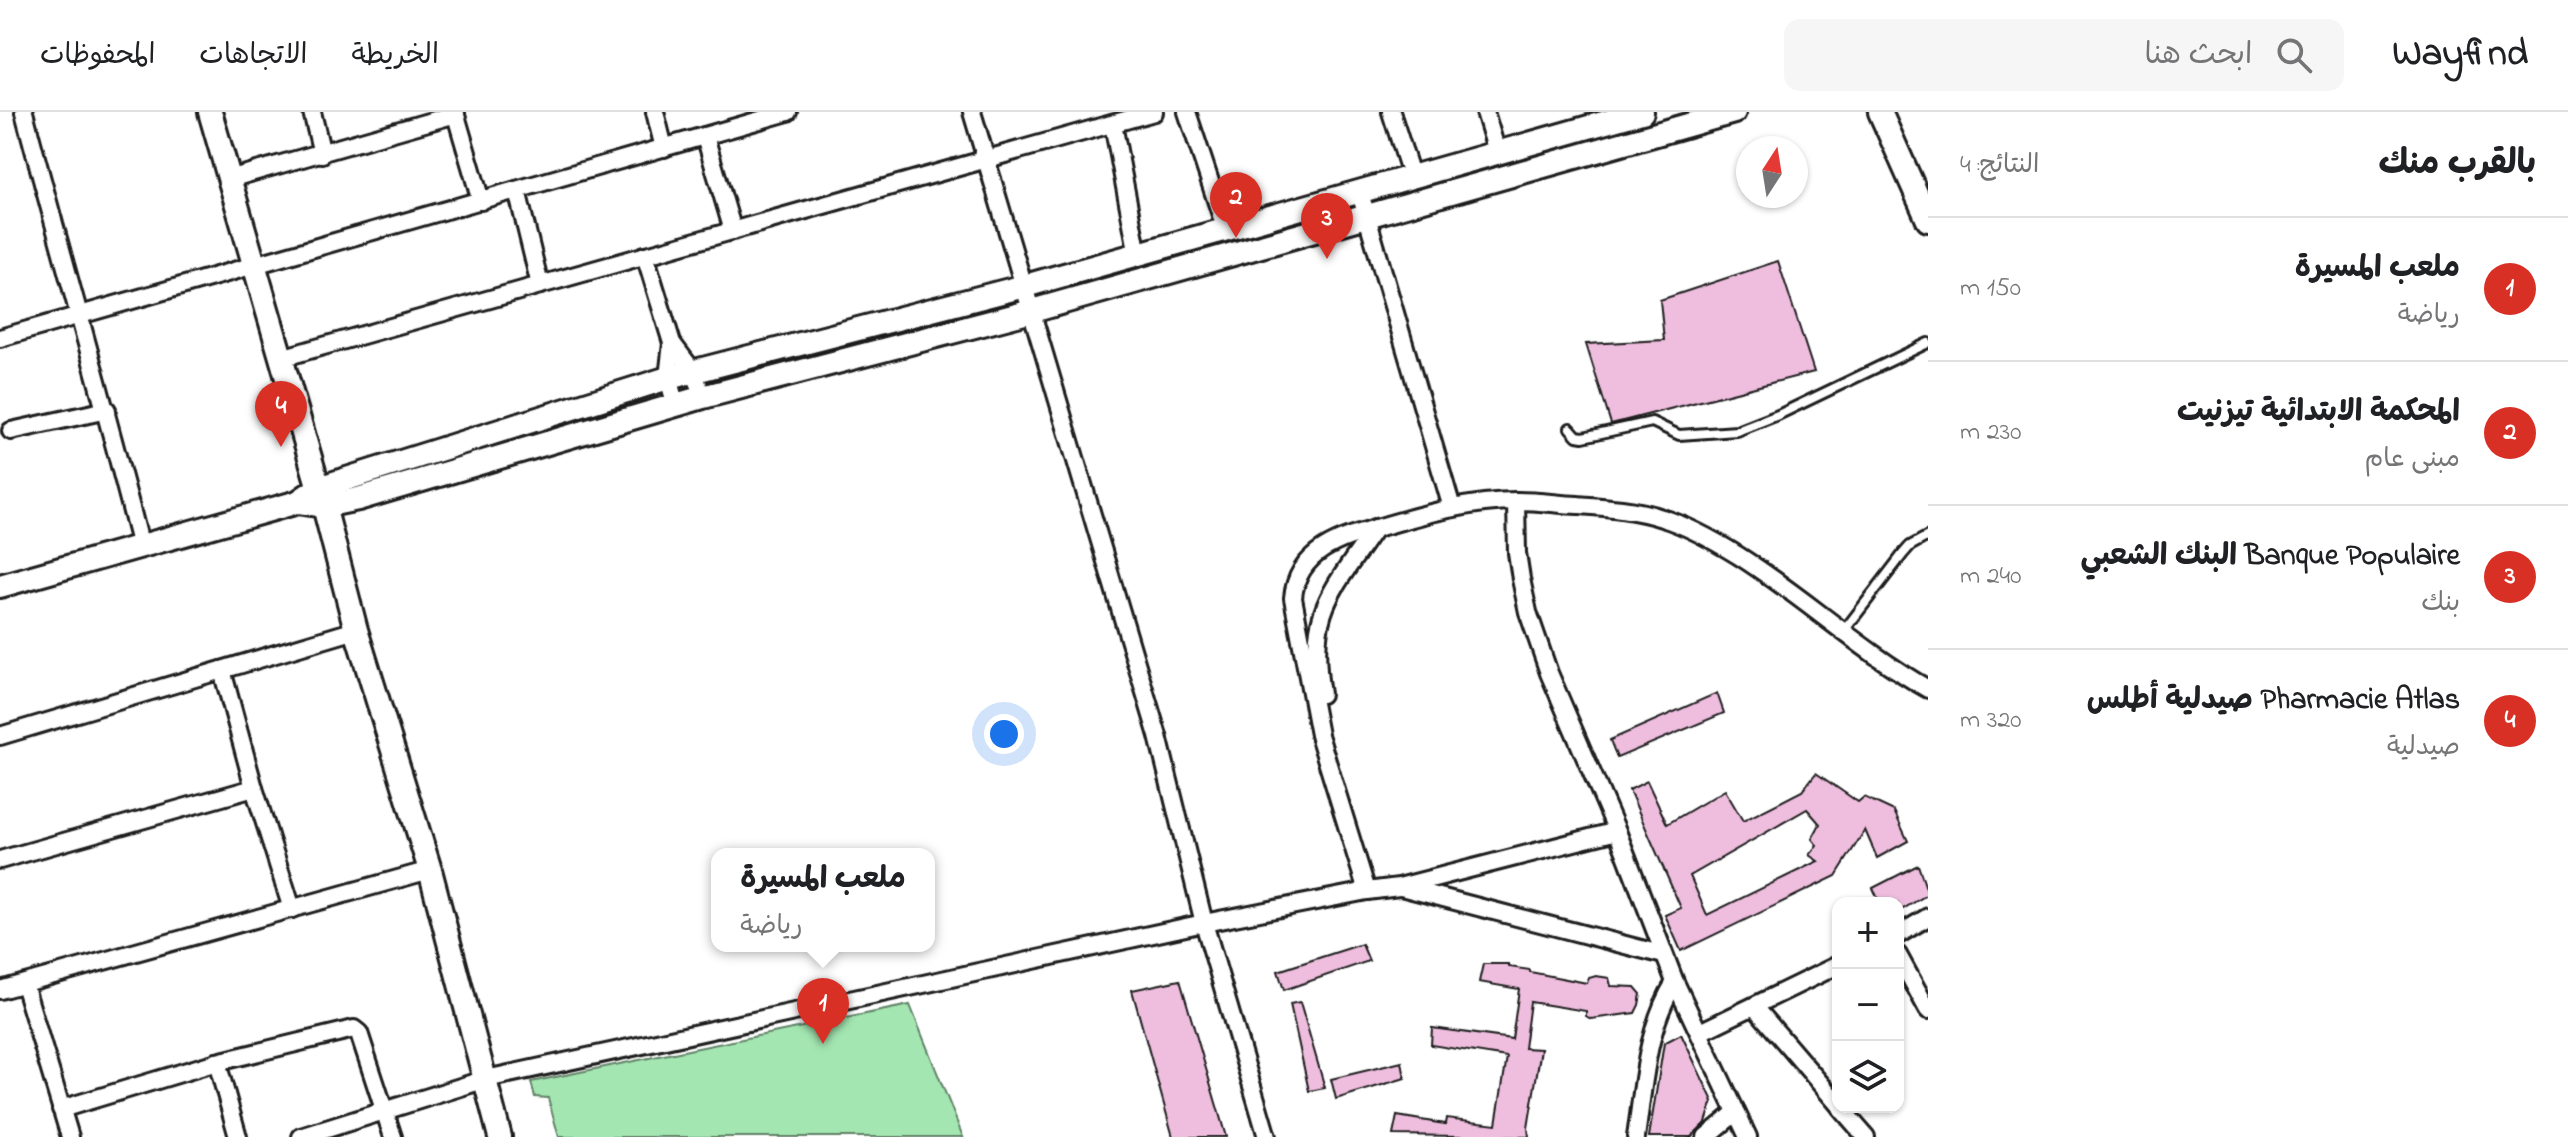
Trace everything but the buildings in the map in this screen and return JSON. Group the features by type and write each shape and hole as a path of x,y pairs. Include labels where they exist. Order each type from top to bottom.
{"main road":[{"path":"210,112 356,630 430,870 500,1137"},
{"path":"0,586 321,497 668,378 1025,286 1642,112"},
{"path":"321,497 358,499 703,397 1032,311 1367,217 1617,145 1694,118 1734,112"},
{"path":"1880,112 1928,220"},
{"path":"1609,121 1617,145"}],"street":[{"path":"24,112 107,410 141,547"},
{"path":"312,112 322,154"},
{"path":"655,112 664,148"},
{"path":"0,338 79,318 705,136 741,118 788,112"},
{"path":"972,112 1158,736 1204,923 1267,1137"},
{"path":"1187,112 1226,230"},
{"path":"1391,112 1412,178"},
{"path":"1485,112 1497,152"},
{"path":"229,179 456,113 481,201"},
{"path":"281,358 1148,113"},
{"path":"1113,124 1138,255"},
{"path":"705,136 733,231"},
{"path":"517,190 540,285"},
{"path":"1360,193 1452,508"},
{"path":"645,255 672,343 693,371 703,397"},
{"path":"672,343 668,378 676,406"},
{"path":"11,431 107,410"},
{"path":"1516,501 1517,553 1528,612 1549,673 1617,831 1675,982 1748,1137"},
{"path":"1367,891 1319,735 1308,636 1293,598 1294,581 1302,568 1325,548 1346,537 1452,508 1516,501 1593,506 1663,518 1742,557 1843,633 1928,689"},
{"path":"1308,636 1335,586 1375,528"},
{"path":"0,736 356,630"},
{"path":"222,670 254,788 292,909"},
{"path":"0,860 254,788"},
{"path":"301,1137 486,1079 1204,923 1399,887 1617,831"},
{"path":"0,990 430,870"},
{"path":"1399,887 1664,955"},
{"path":"1904,931 1928,917"},
{"path":"1904,966 1928,1010"},
{"path":"1700,1032 1832,968"},
{"path":"1636,1137 1658,1012 1675,982"},
{"path":"24,984 70,1137"},
{"path":"1754,1006 1832,1098"},
{"path":"61,1109 217,1062 356,1030 393,1137"},
{"path":"217,1062 238,1137"},
{"path":"1706,1137 1735,1113"},
{"path":"1845,1113 1866,1137"}],"lane":[{"path":"1570,428 1577,436 1583,437 1652,422 1679,435 1737,431 1778,415 1928,343"},
{"path":"1843,633 1903,554 1928,536"}],"green space":[{"path":"910,1005 963,1137 559,1137 548,1098 535,1097 531,1082"}],"place":[{"name":"المحكمة الابتدائية تيزنيت","path":"1236,238"},
{"name":"Banque Populaire البنك الشعبي","path":"1327,259"},
{"name":"Pharmacie Atlas صيدلية أطلس","path":"281,447"},
{"name":"ملعب المسيرة","path":"823,1044"}]}
